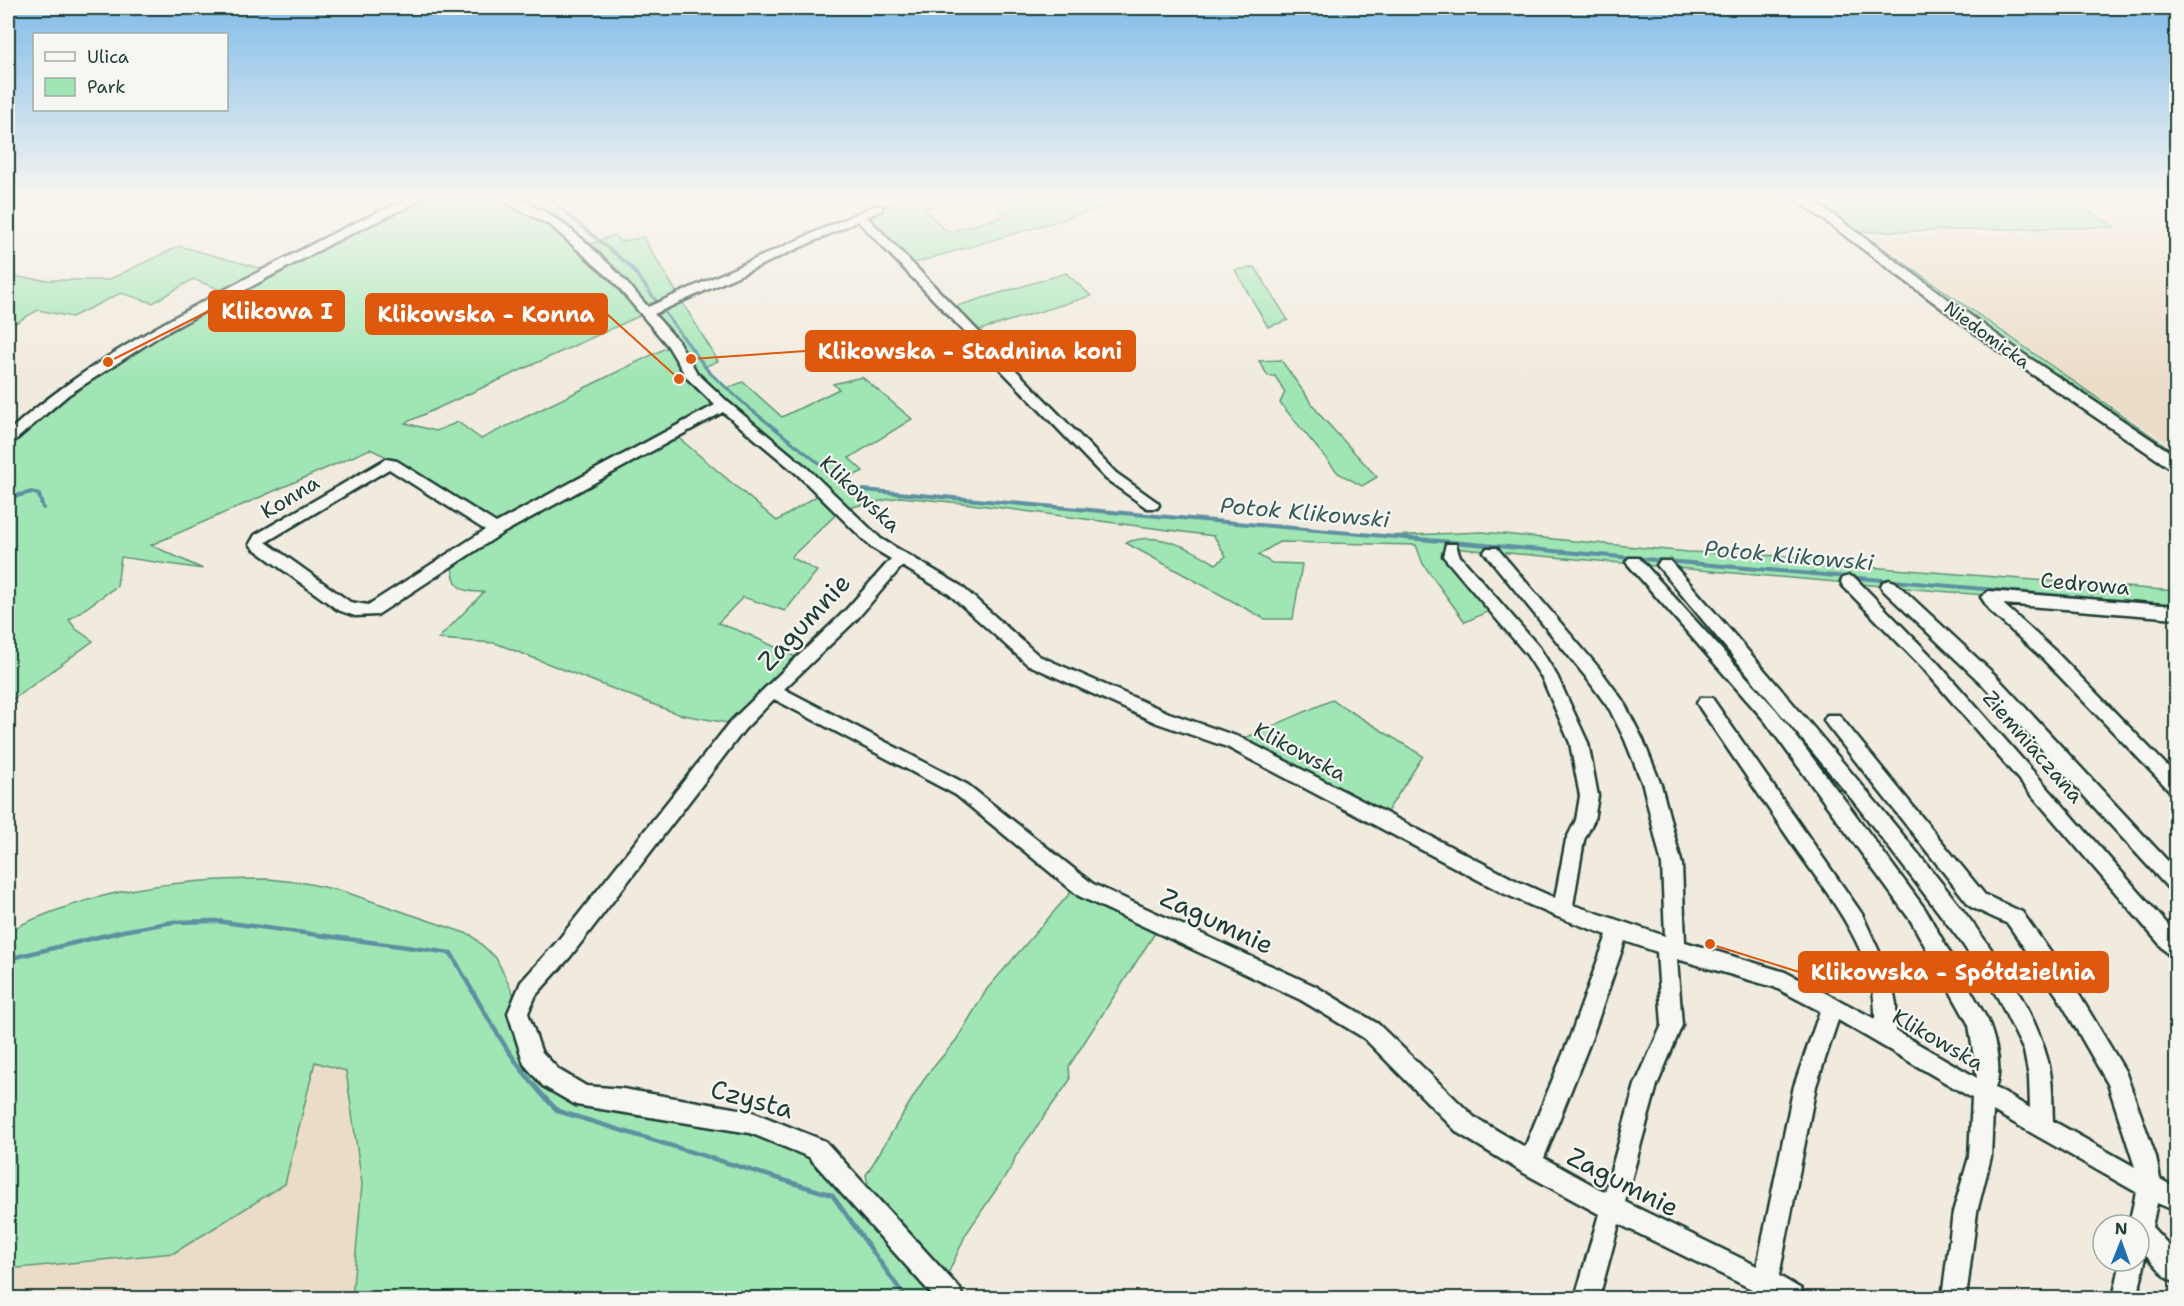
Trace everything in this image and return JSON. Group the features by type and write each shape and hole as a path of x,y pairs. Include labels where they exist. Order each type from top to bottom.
{"main road":[{"name":"Niedomicka","path":"1886,260 2013,354 2176,464"}],"street":[{"path":"8,439 47,402 86,375 194,311 291,260"},
{"name":"Klikowska","path":"596,260 656,308 672,344 692,375 724,406 794,464 876,543 899,559 955,590 1033,660 1163,718 1233,742 1510,887 1562,910 1670,947 1778,979 1832,1006 2042,1127 2176,1200"},
{"path":"656,308 763,260"},
{"path":"903,260 1111,476 1152,506"},
{"name":"Konna","path":"496,530 392,464 387,464 260,539 258,544 344,606 355,610 371,611 496,530 724,406"},
{"path":"1451,548 1451,556 1533,651 1549,676 1579,743 1589,796 1585,820 1575,840 1562,910"},
{"path":"1492,552 1592,672 1617,706 1634,740 1652,786 1672,865 1670,947 1672,1025 1646,1085 1587,1299"},
{"name":"Zagumnie","path":"899,559 852,615 771,690 962,790 991,810 1056,868 1086,890 1308,993 1371,1031 1466,1125 1530,1164 1613,1209 1766,1282 1792,1299"},
{"path":"1634,562 1777,724 1918,915 1981,1029 1989,1079 1983,1091 1980,1157 1965,1212 1954,1299"},
{"path":"1665,565 1800,720 1952,911 2005,993 2035,1053 2042,1127"},
{"name":"Ziemniaczana","path":"1849,582 1929,664 2176,948"},
{"name":"Ziemniaczana","path":"1889,586 1988,679 2176,883"},
{"name":"Cedrowa","path":"2176,612 1989,597 1997,608 2049,655 2176,786"},
{"name":"Czysta","path":"771,690 738,725 577,933 528,988 518,1013 532,1058 551,1078 584,1097 623,1100 750,1122 817,1149 951,1299"},
{"path":"1706,703 1855,920 1881,978 1886,1004 1885,1036"},
{"path":"1833,720 1978,901 2015,918 2065,990 2117,1079 2145,1157 2149,1185 2143,1213"},
{"path":"1530,1164 1585,1026 1619,929"},
{"path":"1766,1282 1805,1086 1832,1006"},
{"path":"2151,1242 2176,1271"},
{"path":"2125,1299 2130,1273"}],"shaded area":[{"path":"1906,260 2176,260 2176,449 2075,381"},
{"path":"315,1062 346,1070 362,1184 352,1298 8,1298 8,1269 174,1253 285,1184"}],"green space":[{"path":"150,260 230,260 270,271 229,293 193,279 153,303 121,293 72,317 38,310 14,324 8,321 8,276 45,280 108,280"},
{"path":"300,260 657,260 718,361 704,367 727,388 743,382 782,417 839,389 833,384 862,377 912,419 849,458 863,471 843,481 852,489 1388,536 1482,532 1688,552 1807,557 1856,566 2176,591 2176,612 1451,548 1496,608 1465,622 1423,564 1416,545 1279,542 1258,555 1272,563 1302,564 1293,619 1265,619 1126,543 1137,540 1161,540 1196,552 1216,564 1226,556 1214,536 971,504 900,497 842,509 791,557 817,571 785,611 743,597 718,623 750,635 802,660 738,725 678,714 495,643 438,639 484,592 468,591 459,587 454,577 451,560 495,530 408,475 410,468 370,449 151,545 203,569 121,557 117,586 69,620 76,629 93,641 8,703 8,446 44,411 129,351","holes":["646,313 670,346 481,439 458,422 436,431 405,423","724,406 823,492 777,521 674,434"]},
{"path":"903,260 925,260 908,265"},
{"path":"1893,260 1900,260 2176,453 2176,459 2059,382"},
{"path":"1255,267 1288,320 1268,327 1235,270"},
{"path":"1066,273 1091,296 973,332 950,308"},
{"path":"1281,360 1320,415 1377,477 1362,486 1338,473 1280,403 1285,392 1275,376 1268,376 1259,361"},
{"path":"1332,700 1423,756 1381,821 1247,749 1247,737"},
{"path":"268,879 305,883 342,891 471,935 496,958 513,993 518,1013 551,1078 817,1149 951,1298 352,1298 362,1184 346,1071 315,1062 285,1184 174,1253 8,1269 8,931 71,905 135,889 200,881"},
{"path":"1071,892 1111,907 1155,933 1069,1066 1070,1080 1015,1157 1013,1165 966,1234 948,1274 868,1185 866,1175 926,1076 957,1039 987,989"}],"waterway":[{"name":"Potok Klikowski","path":"622,260 631,267 709,372 749,408 835,476"},
{"name":"Potok Klikowski","path":"833,474 852,489 2176,606"},
{"path":"8,498 32,492 39,495 43,508"},
{"path":"8,959 123,931 173,922 216,921 451,953 512,1056 541,1094 558,1111 832,1195 906,1298"}],"place":[{"name":"Klikowska - Stadnina koni","path":"691,359"},
{"name":"Klikowa I","path":"108,362"},
{"name":"Klikowska - Konna","path":"679,379"},
{"name":"Klikowska - Spółdzielnia","path":"1710,944"}]}
